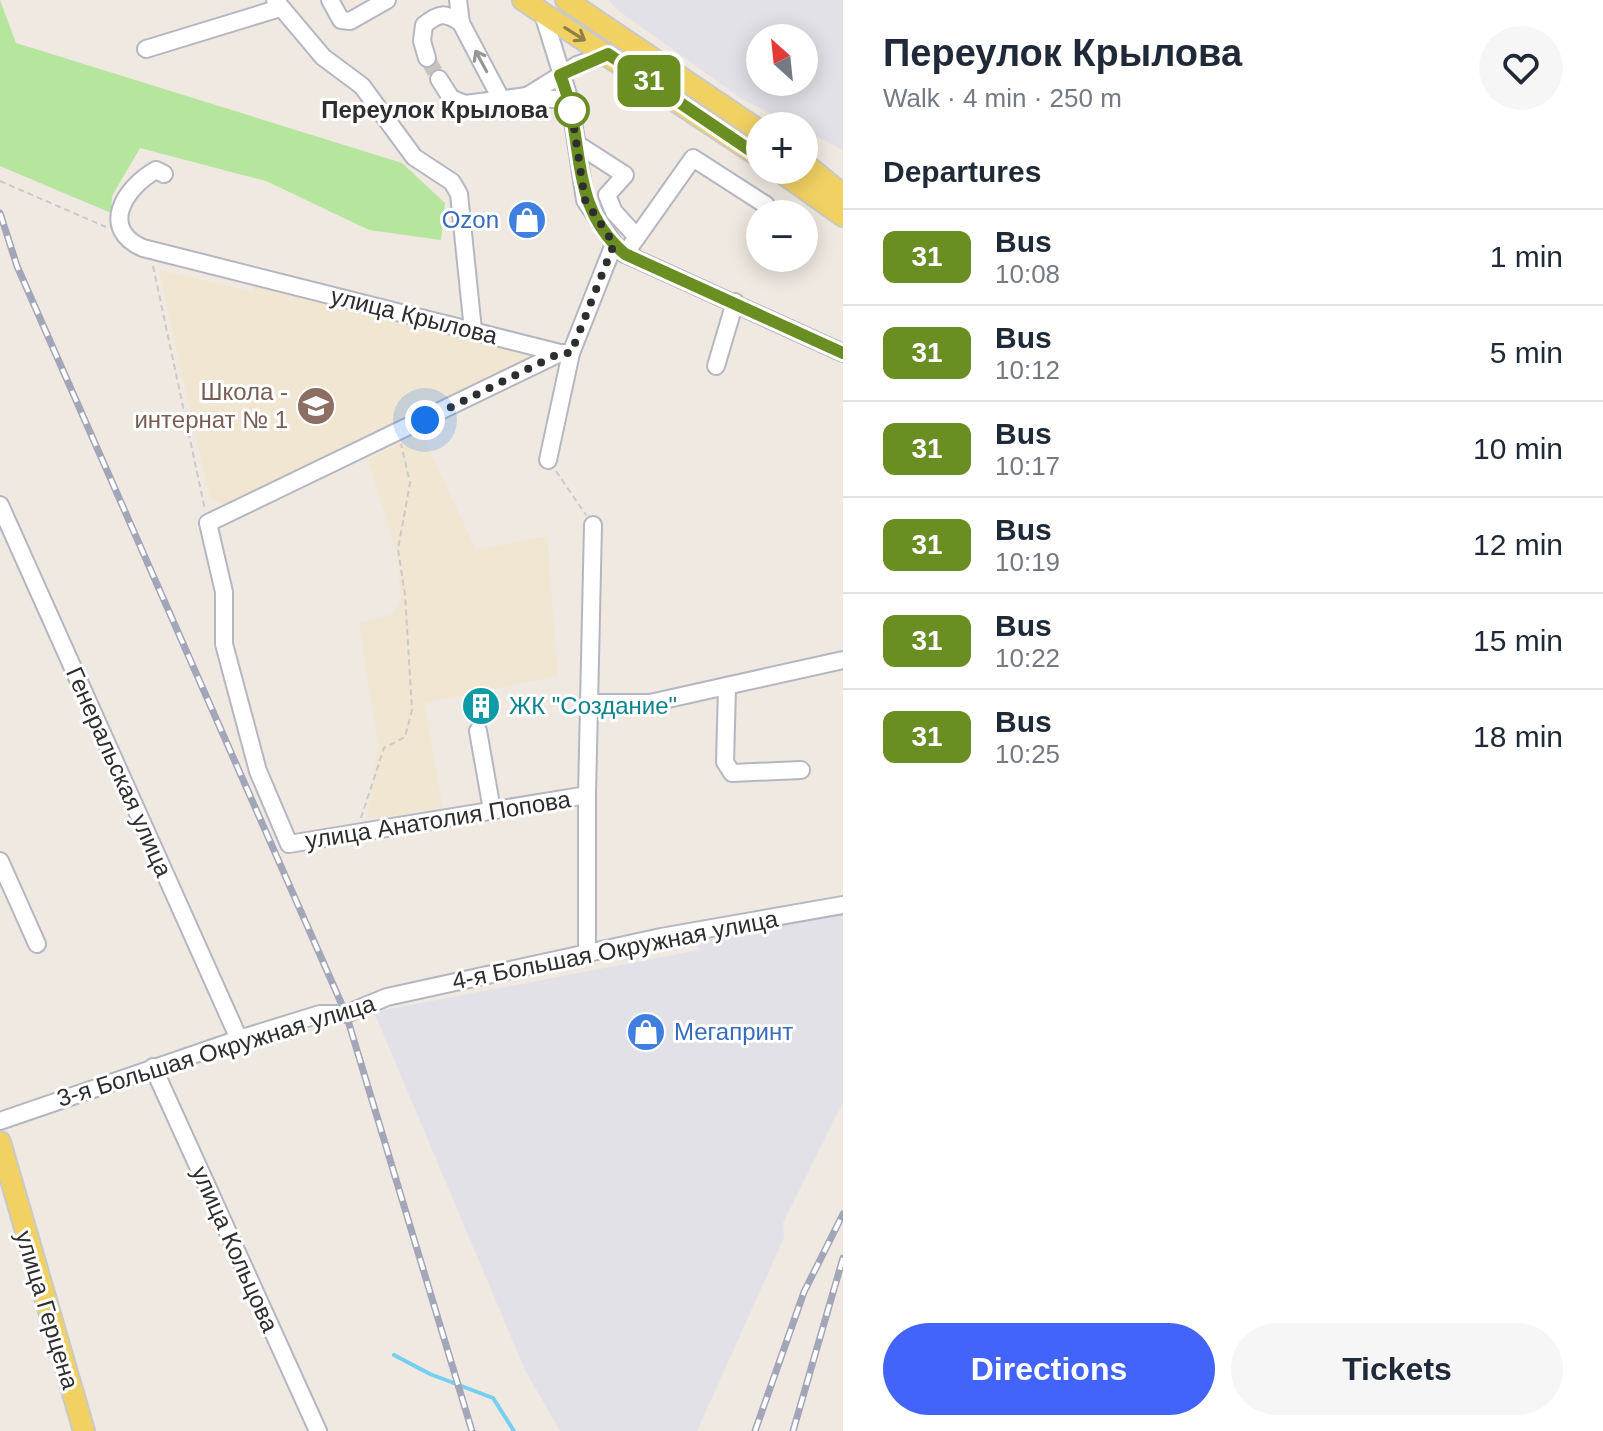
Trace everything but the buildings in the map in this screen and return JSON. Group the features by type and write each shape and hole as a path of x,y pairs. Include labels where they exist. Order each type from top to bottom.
{"main road":[{"path":"523,0 746,148"},
{"path":"566,0 746,122"},
{"path":"818,174 843,195"},
{"path":"798,184 843,216"},
{"name":"улица Герцена","path":"0,1142 84,1431"}],"street":[{"path":"330,0 341,20 350,21 387,0"},
{"path":"458,0 461,23 501,99"},
{"path":"146,49 278,4 323,57 349,73 362,86 414,157 452,182 459,194 473,330"},
{"path":"427,58 422,41 424,25 437,15 448,14 461,23"},
{"path":"543,14 570,101 585,200 619,249 843,353"},
{"path":"527,96 560,75 608,54"},
{"path":"439,79 451,98 465,104 527,96 570,101"},
{"path":"577,144 625,175 607,195 614,212 637,237"},
{"path":"208,523 566,353 584,331 619,249 637,237 693,158 758,200"},
{"path":"121,234 122,207 128,196 156,170 164,174"},
{"name":"улица Крылова","path":"121,234 147,249 566,353"},
{"path":"716,366 735,302"},
{"path":"548,460 566,353"},
{"name":"Генеральская улица","path":"0,505 239,1039"},
{"name":"улица Анатолия Попова","path":"208,523 224,592 224,644 258,771 289,844 587,795"},
{"path":"587,953 593,525"},
{"path":"589,703 650,703 843,660"},
{"path":"727,688 725,762 728,769 732,773 801,770"},
{"path":"478,731 492,810"},
{"path":"0,861 37,944"},
{"name":"4-я Большая Окружная улица","path":"387,997 587,953 843,905"},
{"name":"3-я Большая Окружная улица","path":"0,1121 239,1039 320,1014 346,1014 387,997"},
{"name":"улица Кольцова","path":"153,1067 318,1431"}],"path":[{"path":"0,181 121,234"},
{"path":"147,249 208,523"},
{"path":"356,832 384,748 405,737 412,710 405,595 398,549 410,483 398,434"},
{"path":"548,460 593,525"}],"shaded area":[{"path":"609,0 843,0 843,150 818,137 818,112 768,112 742,99 615,8"},
{"name":"Школа - интернат № 1","path":"159,270 253,292 254,284 529,351 539,362 226,505 210,498"},
{"path":"421,433 476,550 547,536 558,676 424,703 443,808 367,819 378,745 359,623 393,614 401,596 397,554 368,459"},
{"path":"843,910 843,1102 783,1223 784,1238 697,1431 560,1431 525,1370 374,1012 699,950 697,939"}],"green space":[{"path":"0,0 16,43 402,163 445,203 441,240 369,230 266,181 140,148 112,196 111,213 0,166"}],"waterway":[{"path":"394,1355 430,1374 493,1398 514,1431"}],"tunnel":[{"path":"427,58 439,79"}],"railway":[{"path":"0,213 17,266 346,1014 472,1431"},
{"path":"755,1431 804,1292 843,1214"},
{"path":"793,1431 843,1258"}],"bus line":[{"name":"31","path":"746,147 608,54 560,75 570,101 585,200 614,244 625,254 843,353"}],"place":[{"name":"Переулок Крылова","path":"572,110"},
{"name":"Ozon","path":"527,220"},
{"name":"Школа - интернат № 1","path":"316,406"},
{"name":"ЖК \"Создание\"","path":"481,706"},
{"name":"Мегапринт","path":"646,1032"}],"route":[{"path":"425,420 560,353 571,353 614,244 585,200 570,101 572,110"}]}
